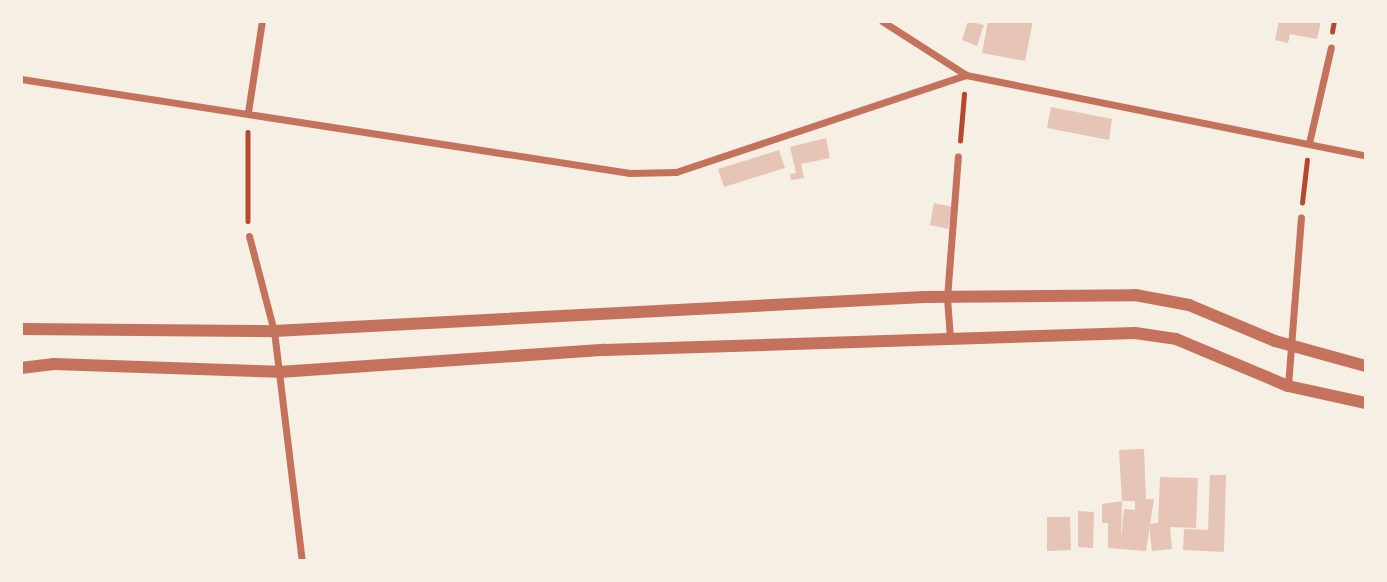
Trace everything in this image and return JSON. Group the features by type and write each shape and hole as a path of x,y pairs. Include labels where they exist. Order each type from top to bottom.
{"street":[{"path":"248,112 262,21"},
{"path":"882,21 966,75 1366,156"},
{"path":"1309,143 1331,47"},
{"path":"21,79 630,173 676,172 966,75"},
{"path":"950,338 947,298 958,156"},
{"path":"1288,386 1301,218"},
{"path":"248,236 274,331 302,561"},
{"path":"21,329 274,331 947,298 1135,295 1189,305 1293,346 1366,366"},
{"path":"21,368 54,364 279,372 604,350 950,338 985,341 1135,333 1163,337 1288,386 1366,403"}],"path":[{"path":"958,156 966,75"},
{"path":"248,112 248,236"},
{"path":"1301,218 1309,143"}],"building":[{"path":"968,21 984,25 977,46 962,40"},
{"path":"988,21 1033,21 1025,61 982,53"},
{"path":"1279,21 1321,21 1317,39 1290,34 1288,43 1275,40"},
{"path":"1051,107 1112,119 1109,140 1047,128"},
{"path":"826,138 830,158 801,164 804,178 791,180 790,174 796,173 790,147"},
{"path":"779,150 785,168 724,187 718,169"},
{"path":"934,203 953,207 948,229 930,225"},
{"path":"1144,449 1146,499 1154,499 1146,551 1108,548 1108,523 1102,523 1102,504 1122,501 1119,450","holes":["1122,501 1135,501 1135,510 1124,509 1121,538"]},
{"path":"1210,475 1226,475 1224,552 1183,550 1184,529 1208,530"},
{"path":"1160,477 1198,478 1196,528 1170,527 1172,549 1152,551 1149,524 1158,523"},
{"path":"1078,511 1094,512 1093,548 1078,547"},
{"path":"1047,517 1070,517 1071,550 1047,551"}]}
